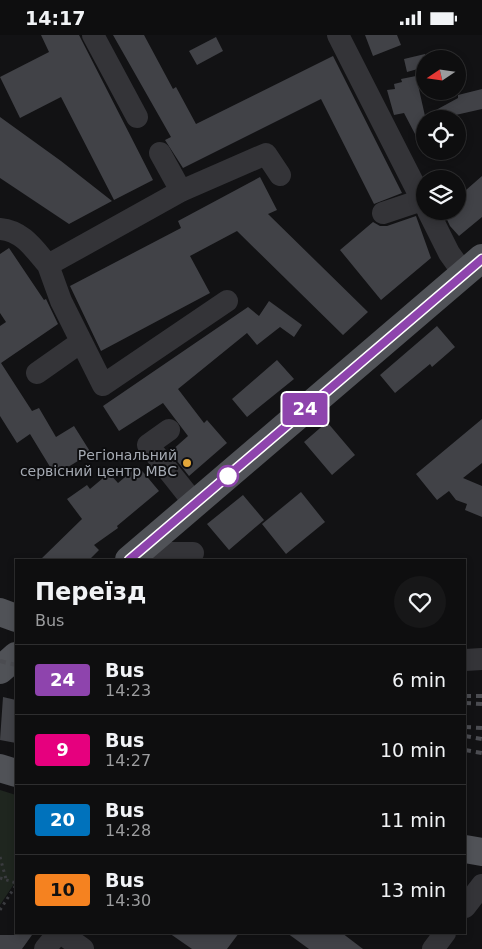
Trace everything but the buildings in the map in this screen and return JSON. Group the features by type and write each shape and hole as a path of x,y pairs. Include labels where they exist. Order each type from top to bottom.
{"main road":[{"path":"139,551 473,266"},
{"path":"0,612 15,618"},
{"path":"0,670 15,657"},
{"path":"0,768 15,773"},
{"path":"466,849 482,852"}],"street":[{"path":"93,35 137,117"},
{"path":"338,35 416,188"},
{"path":"160,153 180,191"},
{"path":"48,265 180,191 266,154 280,175"},
{"path":"383,213 416,208"},
{"path":"432,220 449,253 473,266"},
{"path":"0,229 13,231 24,238 48,265 61,301 103,385 227,301"},
{"path":"37,373 81,342"},
{"path":"169,430 148,445 195,504"},
{"path":"139,551 193,553"},
{"path":"466,660 482,659"},
{"path":"471,911 482,885"},
{"path":"433,949 445,934"},
{"path":"47,940 83,949"}],"path":[{"path":"0,857 6,879"},
{"path":"0,878 15,884"},
{"path":"0,910 15,886"}],"shaded area":[{"path":"0,790 15,795 15,882 0,905"}],"railway":[{"path":"0,661 15,665"},
{"path":"466,696 482,696"},
{"path":"466,703 482,704"},
{"path":"466,727 482,728"},
{"path":"466,736 482,739"},
{"path":"466,750 482,753"}],"bus line":[{"name":"24","path":"130,559 482,259"}],"place":[{"name":"Регіональний сервісний центр МВС","path":"187,463"}]}
